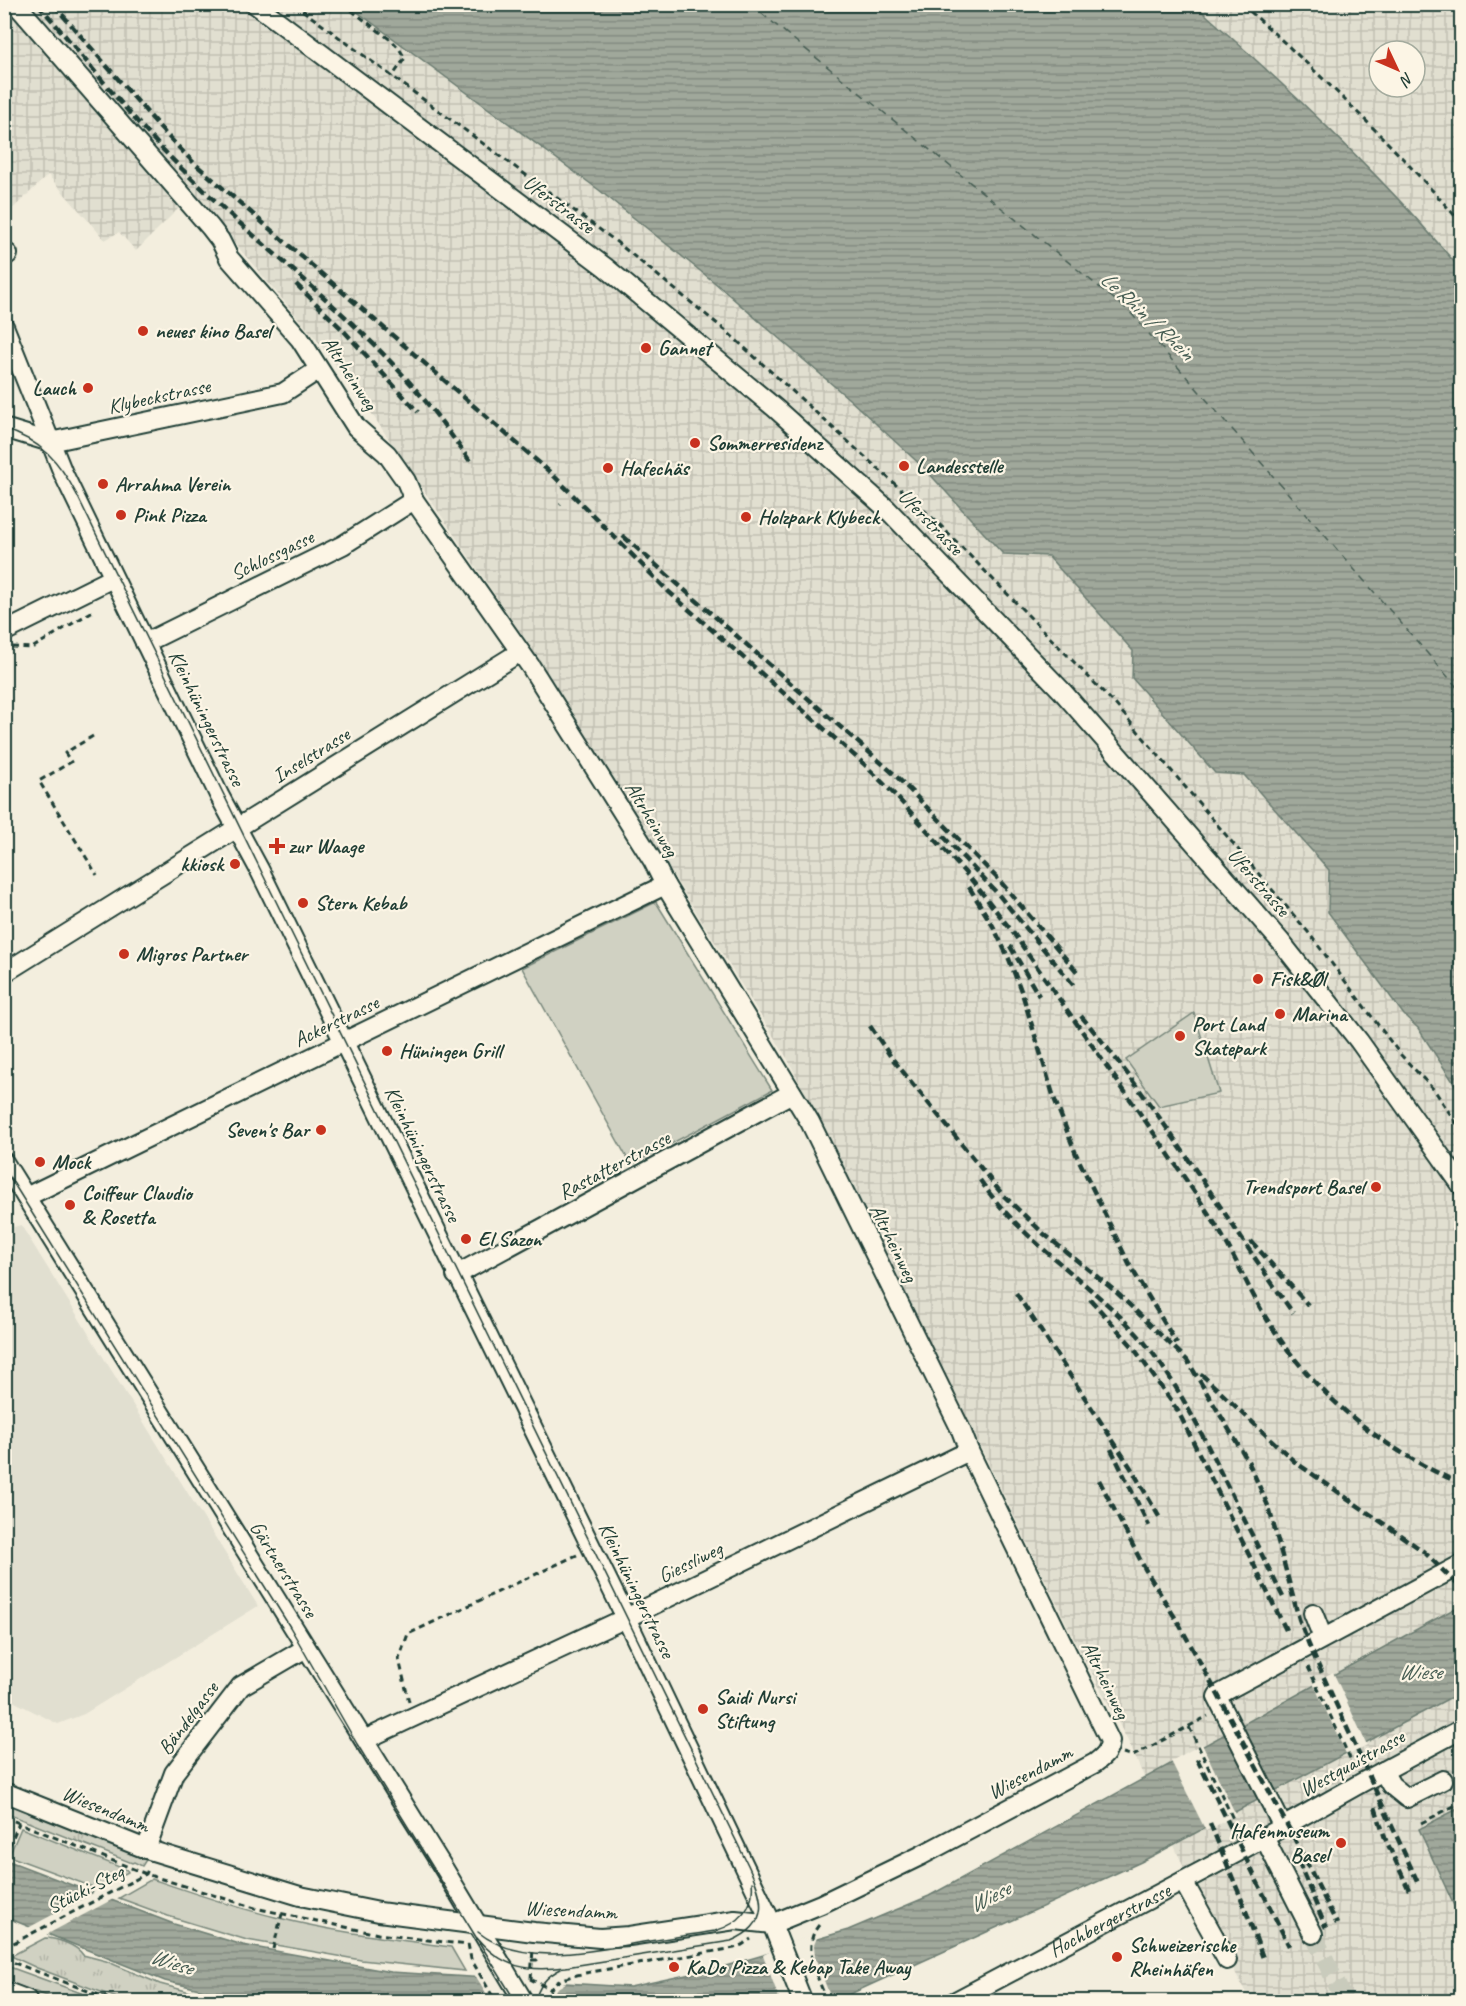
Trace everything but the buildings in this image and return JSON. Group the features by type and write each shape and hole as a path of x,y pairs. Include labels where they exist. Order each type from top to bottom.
{"main road":[{"path":"4,1994 25,2001"}],"street":[{"name":"Altrheinweg","path":"16,4 220,240 230,258 293,330 356,427 387,454 406,481 414,500 537,677 653,861 665,885 810,1122 1107,1733 1109,1748"},
{"name":"Uferstrasse","path":"255,4 605,267 775,408 888,510 1062,691 1281,942 1359,1041 1461,1186"},
{"name":"Kleinhüningerstrasse","path":"4,326 50,442 113,578 259,869 626,1618 775,1932 803,2001"},
{"name":"Klybeckstrasse","path":"4,428 50,442 283,393 318,370"},
{"name":"Schlossgasse","path":"145,643 343,545 414,500"},
{"path":"4,632 113,578"},
{"name":"Inselstrasse","path":"4,973 520,652"},
{"name":"Ackerstrasse","path":"26,1197 665,885"},
{"name":"Rastatterstrasse","path":"456,1275 792,1093"},
{"name":"Gärtnerstrasse","path":"4,1162 524,2001"},
{"name":"Giessliweg","path":"364,1740 626,1618 969,1451"},
{"path":"1283,1827 1218,1695 1461,1564"},
{"path":"1318,1611 1328,1635"},
{"name":"Bändelgasse","path":"146,1849 174,1773 241,1686 306,1648"},
{"name":"Westquaistrasse","path":"1264,1837 1461,1729"},
{"name":"Wiesendamm","path":"4,1792 146,1849 300,1896 379,1912 600,1938 629,1936 735,1920 775,1932 821,1904 920,1856 1095,1763 1104,1756 1109,1748"},
{"path":"1383,1771 1391,1785 1407,1798 1443,1780"},
{"path":"1264,1837 1313,1934"},
{"name":"Hochbergerstrasse","path":"954,2001 1264,1837"},
{"path":"1183,1881 1227,1960"}],"path":[{"path":"343,4 398,47 405,58 392,76"},
{"path":"1242,4 1315,69 1425,182 1461,224"},
{"path":"4,647 32,648 93,611"},
{"path":"93,736 65,753 71,762 39,781 97,875"},
{"path":"409,1703 399,1659 408,1634 579,1555"},
{"path":"1308,1669 1352,1762"},
{"path":"1109,1748 1132,1756 1224,1711"},
{"path":"1190,1729 1236,1826"},
{"path":"1421,1823 1461,1802"},
{"path":"4,1817 130,1867"},
{"path":"5,1856 19,1823"},
{"name":"Stücki-Steg","path":"4,1948 147,1874"},
{"path":"273,1949 282,1914"},
{"path":"816,1928 811,1941 810,1955 828,2001"},
{"path":"547,2001 550,1989 558,1981 585,1973 734,1948 755,1938"},
{"path":"532,1960 539,1958"},
{"path":"4,1959 117,2001"},
{"path":"471,1959 496,2001"},
{"path":"531,1979 550,1989"}],"shaded area":[{"path":"5,5 348,5 599,190 714,282 804,358 925,469 1003,554 1048,556 1329,870 1328,912 1404,1015 1418,1027 1461,1094 1461,2001 1250,2001 1199,1902 1129,1743 1077,1645 864,1208 787,1058 540,661 363,401 322,346 193,194 136,251 119,232 105,240 48,175 5,216"},
{"path":"1188,5 1461,5 1461,270 1438,242"},
{"path":"5,1212 14,1227 21,1225 258,1606 84,1714 58,1724 5,1697"}],"green space":[{"path":"656,902 772,1090 631,1165 522,968"},
{"name":"Port Land Skatepark","path":"1194,1013 1219,1093 1159,1106 1126,1060"},
{"path":"4,1802 147,1858 142,1866 132,1863 5,1813"},
{"path":"21,1828 128,1872 98,1889 9,1856"},
{"path":"152,1879 228,1904 297,1922 363,1935 451,1947 465,1971 361,1960 247,1940 168,1916 119,1898"},
{"path":"45,1938 66,1943 83,1955 106,1961 160,1984 224,2001 125,2001 11,1956"},
{"path":"4,1965 103,2001 61,2001 5,1981"}],"water":[{"name":"Le Rhin / Rhein","path":"348,5 1195,5 1333,133 1399,200 1461,270 1461,1094 1418,1028 1404,1015 1328,912 1329,870 1244,775 1215,773 1132,678 1133,651 1048,556 1003,554 925,469 849,399 714,282 599,190"},
{"name":"Wiese","path":"1461,1605 1461,1692 1141,1862 835,2001 251,2001 165,1981 5,1917 4,1859 174,1924 243,1945 391,1972 630,1987 719,1968 848,1930 929,1896"},
{"path":"1461,1807 1461,1921 1419,1829"}],"pier":[{"path":"1333,1672 1367,1745 1347,1756 1313,1683"},
{"path":"1202,1744 1236,1815 1206,1831 1171,1761"},
{"path":"97,1891 115,1898 44,1936 26,1929"},
{"path":"818,1935 814,1945 815,1957 832,2001 780,2001 763,1955 786,1944"},
{"path":"475,1975 552,1979 566,1983 556,1989 552,2001 491,2001"}],"ferry route":[{"path":"750,4 1130,312 1462,693"}],"tunnel":[{"path":"1313,1934 1345,2002"}],"tram line":[{"path":"4,429 29,440 48,454 56,462 77,495 748,1865 760,1899 761,1909 753,1926 731,1941 566,1967 540,1969 517,1966 496,1956 477,1938"},
{"path":"4,1168 290,1627 357,1744 516,2002"},
{"path":"478,1932 496,1943 515,1950 558,1954 715,1931 731,1924 744,1914 751,1900 752,1882"},
{"path":"535,2002 544,1982 561,1969"}],"railway":[{"path":"38,4 163,150 237,221 322,295 402,374 430,407 472,464"},
{"path":"53,4 164,132"},
{"path":"159,127 194,163 551,473 669,592 864,764 896,796 970,878 1012,931 1197,1196 1225,1240 1261,1310 1292,1355 1333,1400 1381,1439 1407,1456 1462,1484"},
{"path":"296,284 343,330 418,412"},
{"path":"623,536 894,774 999,880 1079,974"},
{"path":"943,836 997,893 1075,987"},
{"path":"969,887 993,926 1009,959 1023,996 1054,1098 1076,1154 1129,1264 1177,1344"},
{"path":"1010,946 1039,996"},
{"path":"1081,1016 1138,1087 1293,1313"},
{"path":"870,1026 891,1057 1002,1194 1044,1234 1115,1291 1187,1360 1248,1461 1269,1508 1299,1619 1309,1645 1419,1885"},
{"path":"980,1180 1017,1224 1124,1321 1156,1357 1195,1421 1283,1597"},
{"path":"1251,1241 1308,1305"},
{"path":"1016,1293 1131,1468 1161,1520"},
{"path":"1090,1299 1133,1347 1178,1411 1286,1630"},
{"path":"1201,1374 1295,1462 1423,1551 1462,1589"},
{"path":"1111,1449 1149,1526"},
{"path":"1099,1480 1145,1569 1179,1624 1218,1695 1337,1924"},
{"path":"1197,1759 1289,1946"},
{"path":"1375,1807 1385,1838 1409,1890"},
{"path":"1210,1823 1263,1958"},
{"path":"1298,1861 1326,1928"}],"place":[{"name":"neues kino Basel","path":"143,331"},
{"name":"Gannet","path":"646,348"},
{"name":"Lauch","path":"88,388"},
{"name":"Sommerresidenz","path":"695,443"},
{"name":"Landesstelle","path":"904,466"},
{"name":"Hafechäs","path":"608,468"},
{"name":"Arrahma Verein","path":"103,484"},
{"name":"Pink Pizza","path":"121,515"},
{"name":"Holzpark Klybeck","path":"746,517"},
{"name":"zur Waage","path":"277,846"},
{"name":"kkiosk","path":"235,864"},
{"name":"Stern Kebab","path":"303,903"},
{"name":"Migros Partner","path":"124,954"},
{"name":"Fisk&Øl","path":"1258,979"},
{"name":"Marina","path":"1280,1014"},
{"name":"Port Land Skatepark","path":"1180,1036"},
{"name":"Hüningen Grill","path":"387,1051"},
{"name":"Seven's Bar","path":"321,1130"},
{"name":"Mock","path":"40,1162"},
{"name":"Trendsport Basel","path":"1376,1187"},
{"name":"Coiffeur Claudio & Rosetta","path":"70,1205"},
{"name":"El Sazon","path":"466,1239"},
{"name":"Saidi Nursi Stiftung","path":"703,1709"},
{"name":"Hafenmuseum Basel","path":"1341,1843"},
{"name":"Schweizerische Rheinhäfen","path":"1117,1957"},
{"name":"KaDo Pizza & Kebap Take Away","path":"674,1967"}]}
